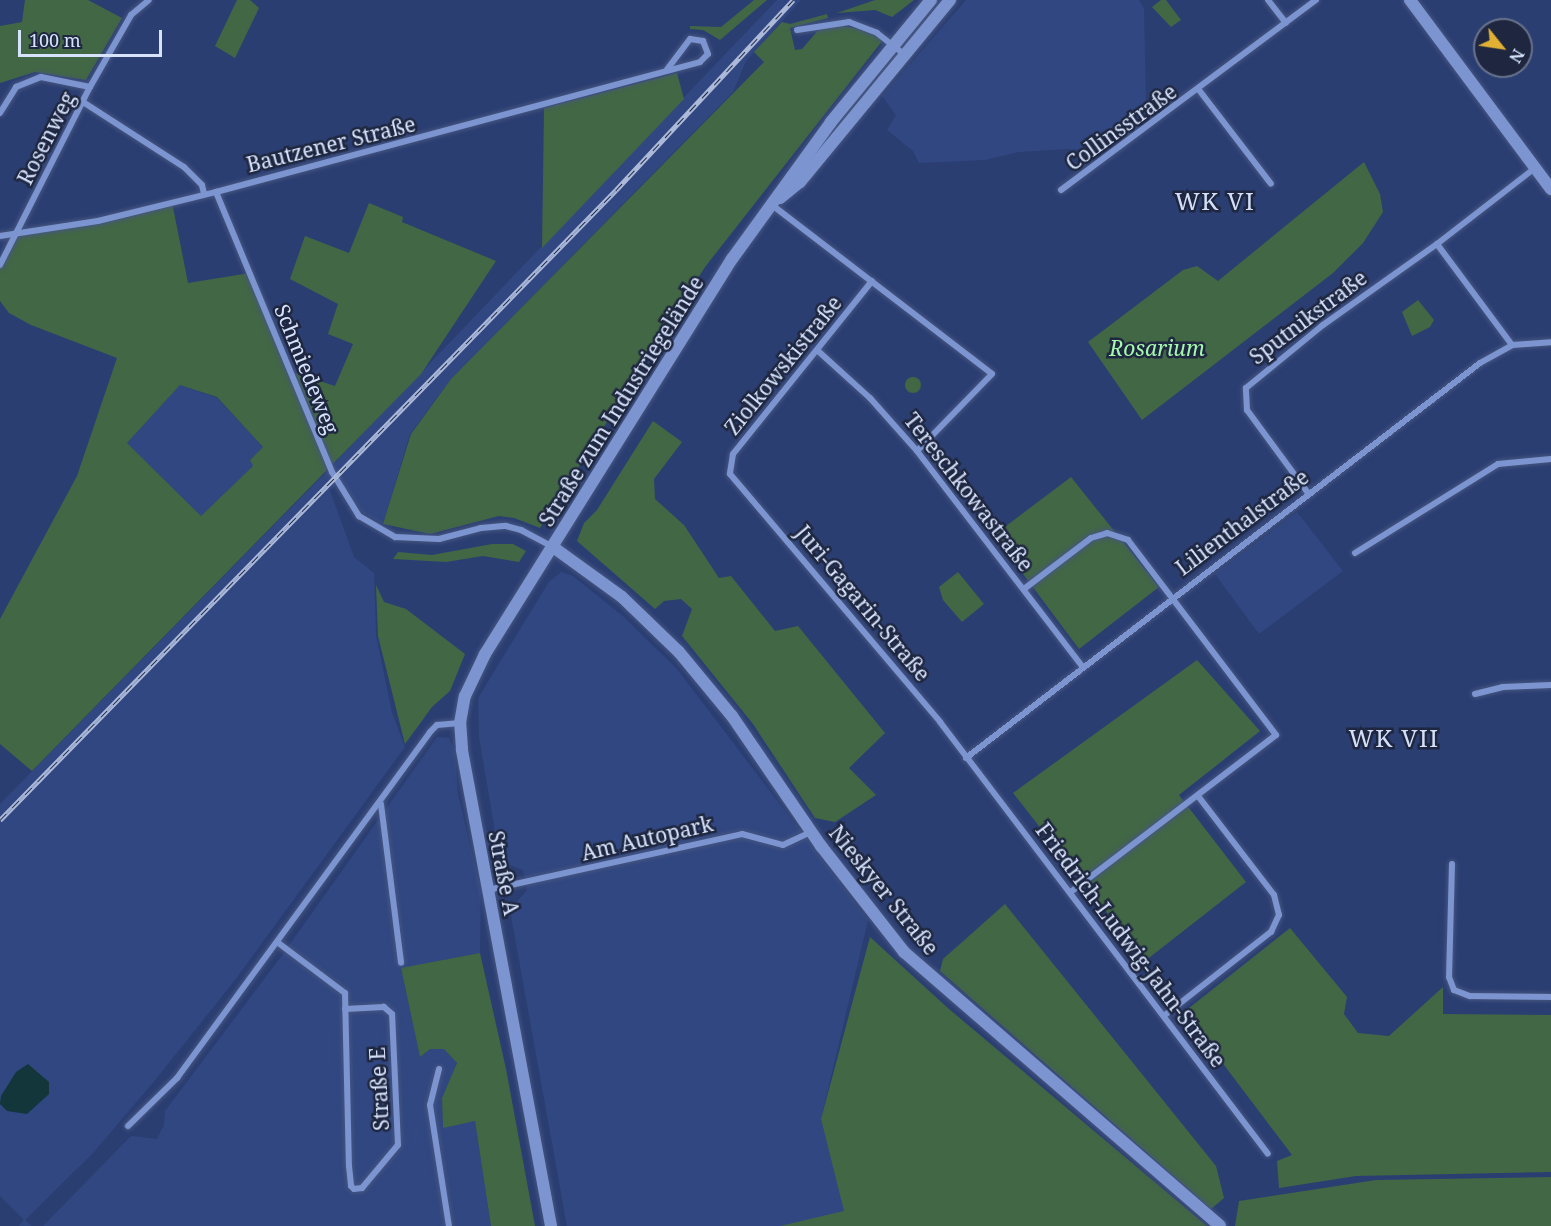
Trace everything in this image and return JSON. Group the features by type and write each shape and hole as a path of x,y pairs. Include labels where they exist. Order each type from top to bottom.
{"main road":[{"path":"898,49 931,0"},
{"path":"898,49 950,0"},
{"path":"1410,0 1551,189"},
{"name":"Straße zum Industriegelände","path":"553,547 712,290 774,203 800,182 898,49"},
{"name":"Straße A","path":"551,1226 487,890 460,723 472,678 553,547"},
{"name":"Nieskyer Straße","path":"553,547 622,597 679,652 732,716 811,832 904,952 1220,1226"}],"street":[{"name":"Rosenweg","path":"0,265 90,87 130,15 149,0"},
{"path":"1268,0 1286,23"},
{"name":"Collinsstraße","path":"1061,190 1199,90 1316,0"},
{"path":"797,30 849,22 864,26 898,49"},
{"name":"Bautzener Straße","path":"0,236 98,221 216,192 705,59 708,54 703,41 690,39 667,69"},
{"name":"Rosenweg","path":"0,113 16,87 41,77 90,87"},
{"name":"Collinsstraße","path":"1199,90 1272,184"},
{"path":"83,102 184,167 202,185 204,194"},
{"name":"Sputnikstraße","path":"1308,493 1247,410 1246,388 1323,325 1437,244 1536,168"},
{"name":"Schmiedeweg","path":"216,192 337,484 358,516 395,537"},
{"path":"774,203 992,374 917,451"},
{"path":"1437,244 1512,345"},
{"name":"Ziolkowskistraße","path":"730,474 733,454 872,280"},
{"name":"Lilienthalstraße","path":"966,758 1082,666 1480,363 1512,345 1551,342"},
{"name":"Tereschkowastraße","path":"818,350 870,398 917,451 1082,666"},
{"path":"1355,553 1498,464 1551,459"},
{"name":"Juri-Gagarin-Straße","path":"730,474 821,578 966,758"},
{"name":"Straße zum Industriegelände","path":"395,537 439,539 481,528 506,526 521,530 553,547"},
{"path":"1024,589 1091,538 1107,533 1128,540 1276,735 1072,891"},
{"path":"1475,694 1503,687 1551,685"},
{"path":"128,1126 177,1078 381,803 430,732 437,725 460,723"},
{"name":"Friedrich-Ludwig-Jahn-Straße","path":"966,758 1072,891 1269,1154"},
{"path":"1165,1015 1271,932 1279,915 1274,895 1198,796"},
{"path":"381,803 401,963"},
{"name":"Am Autopark","path":"487,890 742,834 783,845 811,832"},
{"path":"1452,864 1449,977 1454,990 1470,996 1551,997"},
{"name":"Straße E","path":"277,942 339,986 345,993 345,1009 349,1166 351,1186 354,1189 362,1188 398,1145 392,1014 384,1007 345,1009"},
{"path":"439,1069 430,1105 449,1226"}],"shaded area":[{"path":"777,0 801,0 746,61 733,92 451,379 410,434 383,524 363,513 340,481 330,491 354,557 374,573 376,635 392,713 405,747 235,980 156,1079 93,1153 25,1220 32,1226 19,1226 24,1220 0,1196 0,804 328,470"},
{"path":"966,0 1139,0 1144,9 1146,105 1158,120 1103,160 1096,150 1067,149 1019,152 985,160 919,163 913,151 887,130 896,115 882,96"},
{"path":"180,385 217,398 263,447 250,460 253,466 201,516 127,443"},
{"path":"1297,512 1343,571 1259,634 1215,574"},
{"path":"561,572 573,576 624,617 677,669 868,920 821,1119 845,1212 780,1226 567,1226 510,910 527,890 523,870 500,861 479,737 478,698 549,582"},
{"path":"437,737 449,738 455,753 458,794 481,891 480,953 401,969 420,1057 430,1049 444,1049 457,1063 442,1098 443,1127 475,1121 491,1226 43,1226 131,1136 157,1139 164,1125 165,1111 280,958"},
{"path":"28,1064 49,1082 49,1094 27,1114 7,1111 0,1104 1,1096 16,1072"}],"green space":[{"path":"25,0 88,0 122,18 86,80 35,72 0,83 0,26 22,22"},
{"path":"237,0 250,0 259,8 235,58 215,46"},
{"path":"754,0 767,0 720,40 703,30 690,29 690,26 721,27"},
{"path":"875,0 914,0 892,17 875,10 837,13"},
{"path":"1161,0 1166,0 1181,20 1171,27 1152,7"},
{"path":"827,14 828,18 790,28 795,50 802,49 820,28 836,25 866,30 883,40 705,267 540,528 514,518 499,516 430,534 383,524 411,434 451,379 764,62 754,52 782,22 790,24"},
{"path":"677,73 684,99 542,248 544,108"},
{"name":"Rosarium","path":"1364,162 1380,194 1383,212 1363,243 1333,273 1142,420 1088,342 1183,270 1197,266 1218,281"},
{"path":"172,202 188,283 250,273 289,371 335,386 353,344 328,334 338,304 290,279 305,236 349,253 369,203 403,217 402,222 496,261 421,374 32,771 0,744 0,619 77,476 117,358 31,325 9,313 0,301 0,266 15,236","holes":["180,385 217,397 263,447 250,460 253,466 201,516 127,443"]},
{"path":"1418,300 1434,320 1430,327 1412,336 1402,312"},
{"path":"910,377 916,377 921,385 919,391 910,393 905,388 905,382"},
{"path":"653,421 682,442 654,479 655,499 684,525 719,578 731,576 775,631 798,626 885,733 849,768 876,795 835,822 815,818 753,724 682,636 692,609 681,599 664,601 655,609 577,541 584,523 597,510"},
{"path":"1071,477 1159,587 1079,649 994,535"},
{"path":"492,544 513,544 526,551 519,562 483,556 446,562 393,559 398,552 432,555"},
{"path":"958,572 984,604 962,622 943,600 939,587"},
{"path":"376,585 384,602 406,609 465,654 450,691 432,707 405,744 378,636"},
{"path":"1197,660 1260,731 1179,795 1246,882 1145,961 1013,793"},
{"path":"1005,904 1216,1166 1224,1198 1211,1209 940,971 943,959"},
{"path":"1290,928 1347,997 1344,1014 1358,1033 1389,1036 1443,987 1443,1014 1551,1015 1551,1172 1356,1176 1279,1188 1277,1161 1292,1155 1184,1012"},
{"path":"870,937 949,1009 1207,1226 780,1226 844,1211 821,1119"},
{"path":"480,953 506,1069 535,1226 491,1226 475,1121 443,1128 442,1098 457,1063 444,1049 430,1049 420,1057 401,968"},
{"path":"1551,1177 1551,1226 1235,1226 1239,1201 1376,1180"}],"railway":[{"path":"0,820 616,190 793,0"}],"district":[{"name":"WK VI","path":"1215,201"},
{"name":"WK VII","path":"1394,738"}]}
